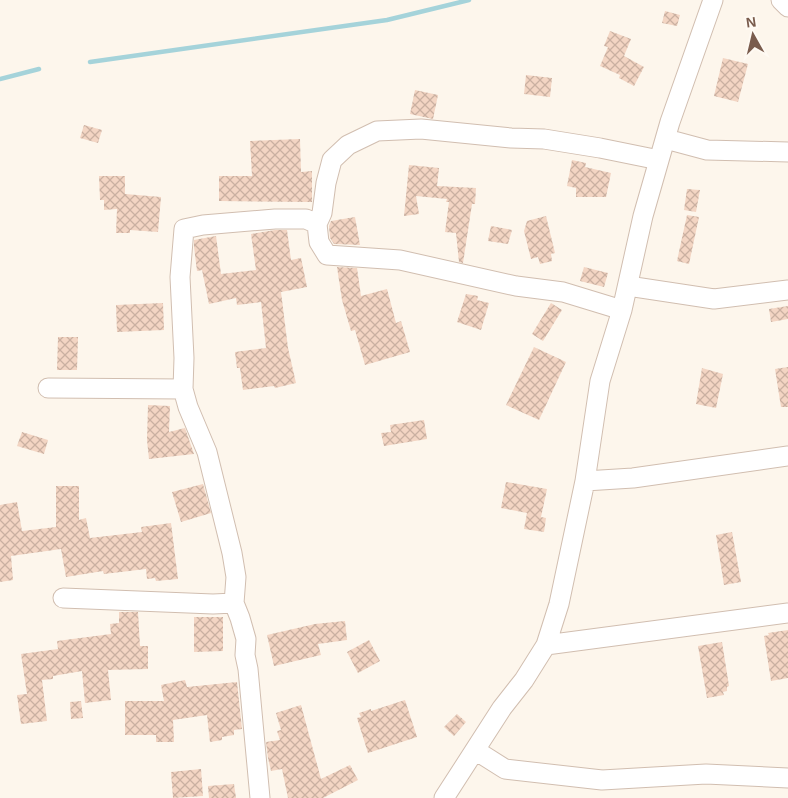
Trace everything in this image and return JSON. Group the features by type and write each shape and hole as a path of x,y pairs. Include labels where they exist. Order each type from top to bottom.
{"street":[{"path":"444,798 502,708 524,680 546,645 559,604 585,481 600,381 622,310 643,216 659,160 713,0"},
{"path":"780,0 788,7"},
{"path":"622,310 563,292 516,286 400,260 327,255 319,242 317,224 322,213 326,183 332,160 348,145 377,131 421,129 511,138 544,139 659,160"},
{"path":"666,139 707,150 788,152"},
{"path":"260,798 248,669 245,655 246,639 234,603 236,577 232,553 207,452 188,407 183,389 184,358 180,276 184,229 203,225 275,219 306,219 317,224"},
{"path":"628,286 714,299 788,290"},
{"path":"48,388 183,389"},
{"path":"585,481 633,478 788,456"},
{"path":"63,598 204,604 234,603"},
{"path":"546,645 788,613"},
{"path":"475,750 504,769 602,780 706,774 788,778"}],"building":[{"path":"665,11 680,15 677,26 662,23"},
{"path":"610,31 631,39 624,56 644,67 634,86 619,78 620,75 600,66 608,47 604,46"},
{"path":"723,58 748,64 738,102 714,96"},
{"path":"526,75 552,78 550,97 524,94"},
{"path":"415,90 438,95 433,119 410,114"},
{"path":"84,125 102,130 98,143 80,138"},
{"path":"300,139 301,172 312,171 312,202 219,201 219,176 252,176 250,141"},
{"path":"572,160 586,163 585,167 611,173 606,197 576,197 576,188 567,186"},
{"path":"409,165 439,168 437,186 476,188 475,204 472,204 463,263 459,262 456,233 445,232 449,202 446,202 447,199 416,196 419,214 404,216"},
{"path":"99,176 125,176 125,194 161,197 158,232 130,230 130,233 116,233 117,209 104,210 104,200 100,200"},
{"path":"687,189 700,190 696,212 684,210"},
{"path":"687,215 699,217 689,264 677,261"},
{"path":"546,216 555,253 551,254 552,261 540,264 538,257 531,259 524,231 527,221"},
{"path":"355,217 360,245 334,244 330,238 329,226 331,221"},
{"path":"491,226 512,230 508,244 488,241"},
{"path":"287,230 291,260 301,258 307,287 281,292 288,348 296,383 275,388 274,386 243,390 240,368 237,368 235,352 266,348 261,302 237,305 236,298 209,304 202,270 197,271 194,240 216,236 221,274 256,270 251,234"},
{"path":"337,267 357,268 361,296 387,289 396,323 401,321 410,352 365,365 355,330 351,331 342,300"},
{"path":"584,267 608,273 604,287 580,281"},
{"path":"466,294 478,296 477,300 489,303 481,330 457,322"},
{"path":"163,303 164,330 117,332 116,305"},
{"path":"551,303 562,310 543,341 532,334"},
{"path":"788,306 788,319 771,322 769,309"},
{"path":"58,337 78,337 77,370 57,370"},
{"path":"534,347 566,362 539,420 506,405"},
{"path":"788,367 788,407 781,407 775,369"},
{"path":"702,368 723,374 716,408 696,404"},
{"path":"148,405 170,406 169,432 185,428 194,454 149,459 147,440"},
{"path":"424,420 427,439 384,446 381,433 391,432 390,425"},
{"path":"22,432 48,440 44,454 17,446"},
{"path":"506,482 547,489 541,517 546,518 544,532 524,529 527,513 501,508"},
{"path":"203,484 211,513 181,522 172,492"},
{"path":"56,486 79,486 79,520 86,518 90,538 142,532 141,527 171,523 178,579 156,581 155,578 147,579 146,569 104,574 103,571 66,577 61,549 11,556 13,580 0,582 0,505 17,502 22,531 56,527"},
{"path":"732,532 741,582 724,585 716,535"},
{"path":"119,612 138,612 140,646 148,646 148,669 108,670 111,700 85,703 82,671 42,680 47,721 21,724 17,695 27,694 21,654 58,649 57,641 111,634 110,624 119,623"},
{"path":"194,617 223,617 223,651 194,652"},
{"path":"345,621 347,640 318,644 321,655 274,666 267,635 315,624"},
{"path":"788,630 788,678 771,681 764,636 769,635 768,633"},
{"path":"369,640 380,661 358,673 347,652"},
{"path":"722,642 729,686 727,691 723,692 724,695 707,698 698,646"},
{"path":"185,680 187,687 237,682 242,729 234,730 234,735 222,737 222,740 210,742 207,715 173,720 174,742 156,742 156,735 125,735 125,701 164,701 161,685"},
{"path":"405,700 417,737 368,753 357,718 361,717 359,713"},
{"path":"81,701 83,718 71,719 70,702"},
{"path":"301,705 321,779 350,765 358,780 323,798 288,798 282,769 271,771 266,742 280,740 277,731 281,730 276,713"},
{"path":"457,714 466,722 454,736 444,727"},
{"path":"201,769 203,796 173,798 171,772"},
{"path":"234,784 236,798 209,798 208,786"}],"waterway":[{"path":"90,62 387,20 469,0"},
{"path":"0,79 39,69"}]}
